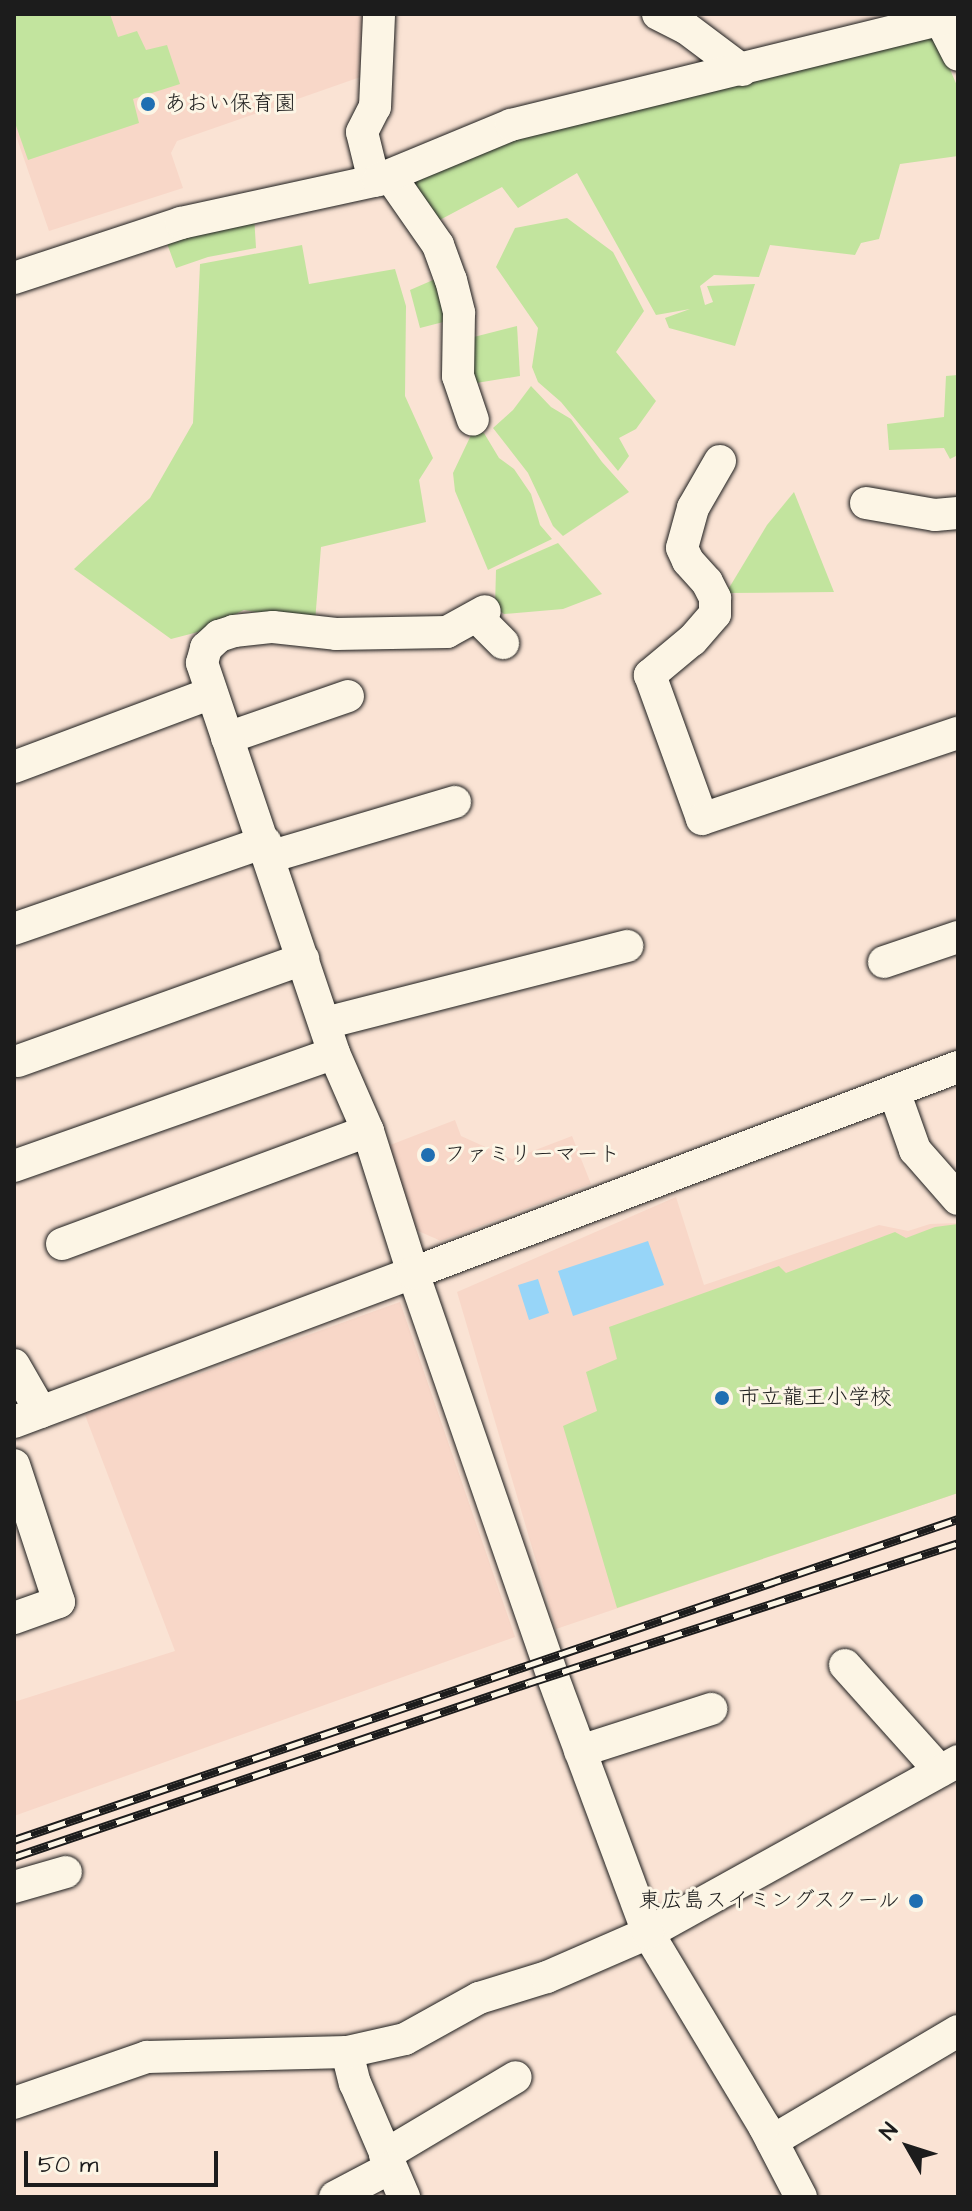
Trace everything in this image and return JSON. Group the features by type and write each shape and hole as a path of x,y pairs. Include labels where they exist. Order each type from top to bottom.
{"street":[{"path":"379,14 375,107 362,132 382,178 438,245 459,313 458,376 473,420"},
{"path":"658,14 686,28 742,70"},
{"path":"14,278 181,223 382,178 511,125 947,17 958,55"},
{"path":"720,461 693,508 682,548 711,590 715,614 692,640 650,675 702,819 958,733"},
{"path":"866,503 935,515 958,513"},
{"path":"503,643 481,614 447,632 336,634 273,627 234,631 219,636 206,648 202,663 330,1038 368,1131 413,1273 580,1751 648,1933 772,2141 801,2197"},
{"path":"14,767 212,693"},
{"path":"227,738 348,696"},
{"path":"14,929 267,850 455,802"},
{"path":"884,962 958,937"},
{"path":"14,1166 330,1038 627,946"},
{"path":"18,1061 303,959"},
{"path":"14,1365 28,1417 957,1070"},
{"path":"894,1091 915,1150 958,1199"},
{"path":"62,1244 368,1131"},
{"path":"14,1465 59,1602 14,1618"},
{"path":"17,2093 147,2057 347,2052 405,2039 479,1998 547,1977 648,1933 949,1766 845,1665"},
{"path":"580,1751 711,1709"},
{"path":"14,1887 66,1872"},
{"path":"772,2141 958,2031"},
{"path":"347,2052 355,2083 404,2197"},
{"path":"335,2197 516,2077"}],"shaded area":[{"name":"あおい保育園","path":"14,14 372,14 369,74 177,141 171,153 183,188 49,231 14,130"},
{"path":"455,1120 461,1136 512,1159 572,1136 591,1184 441,1241 416,1230 385,1147"},
{"name":"市立龍王小学校","path":"676,1197 704,1285 879,1225 908,1231 930,1224 958,1223 958,1493 556,1629 457,1292"},
{"path":"400,1302 515,1637 14,1816 14,1702 175,1651 85,1415"}],"green space":[{"path":"14,14 110,14 118,37 137,31 146,50 167,45 180,84 133,99 139,123 28,160 14,120"},
{"path":"934,32 958,88 958,156 900,164 879,239 861,243 855,255 770,245 759,277 714,275 700,286 705,305 713,302 707,286 755,284 735,346 669,328 665,318 690,309 656,315 577,173 518,208 502,187 434,223 400,179 511,130"},
{"path":"254,215 256,248 208,257 176,268 165,238"},
{"path":"567,218 613,252 644,311 616,352 656,401 636,429 619,438 629,456 618,471 561,402 538,382 532,367 538,328 496,267 515,228"},
{"path":"302,245 309,284 395,269 406,306 405,396 433,458 419,480 426,522 321,547 315,622 244,610 198,632 171,639 74,569 150,498 193,423 200,264"},
{"path":"440,277 451,320 420,328 410,290"},
{"path":"517,326 520,376 470,384 466,339"},
{"path":"958,375 958,455 950,459 944,448 889,450 887,424 944,417 946,376"},
{"path":"531,386 551,407 571,419 602,462 629,492 563,536 553,526 528,473 493,428 513,410"},
{"path":"472,433 484,433 499,458 514,469 531,494 540,525 552,539 488,570 455,491 453,473"},
{"path":"794,492 834,592 726,593 767,525"},
{"path":"558,543 602,594 563,609 504,614 495,607 496,570"},
{"name":"市立龍王小学校","path":"958,1224 958,1493 617,1608 563,1426 597,1411 586,1372 617,1359 609,1327 779,1266 786,1273 895,1232 906,1238 935,1227"}],"water":[{"path":"648,1241 664,1285 573,1316 558,1271"},
{"path":"538,1279 549,1313 529,1320 518,1285"}],"railway":[{"path":"14,1840 958,1519"},
{"path":"14,1857 528,1683 958,1543"}],"place":[{"name":"あおい保育園","path":"148,104"},
{"name":"ファミリーマート","path":"428,1155"},
{"name":"市立龍王小学校","path":"722,1398"},
{"name":"東広島スイミングスクール","path":"916,1901"}]}
